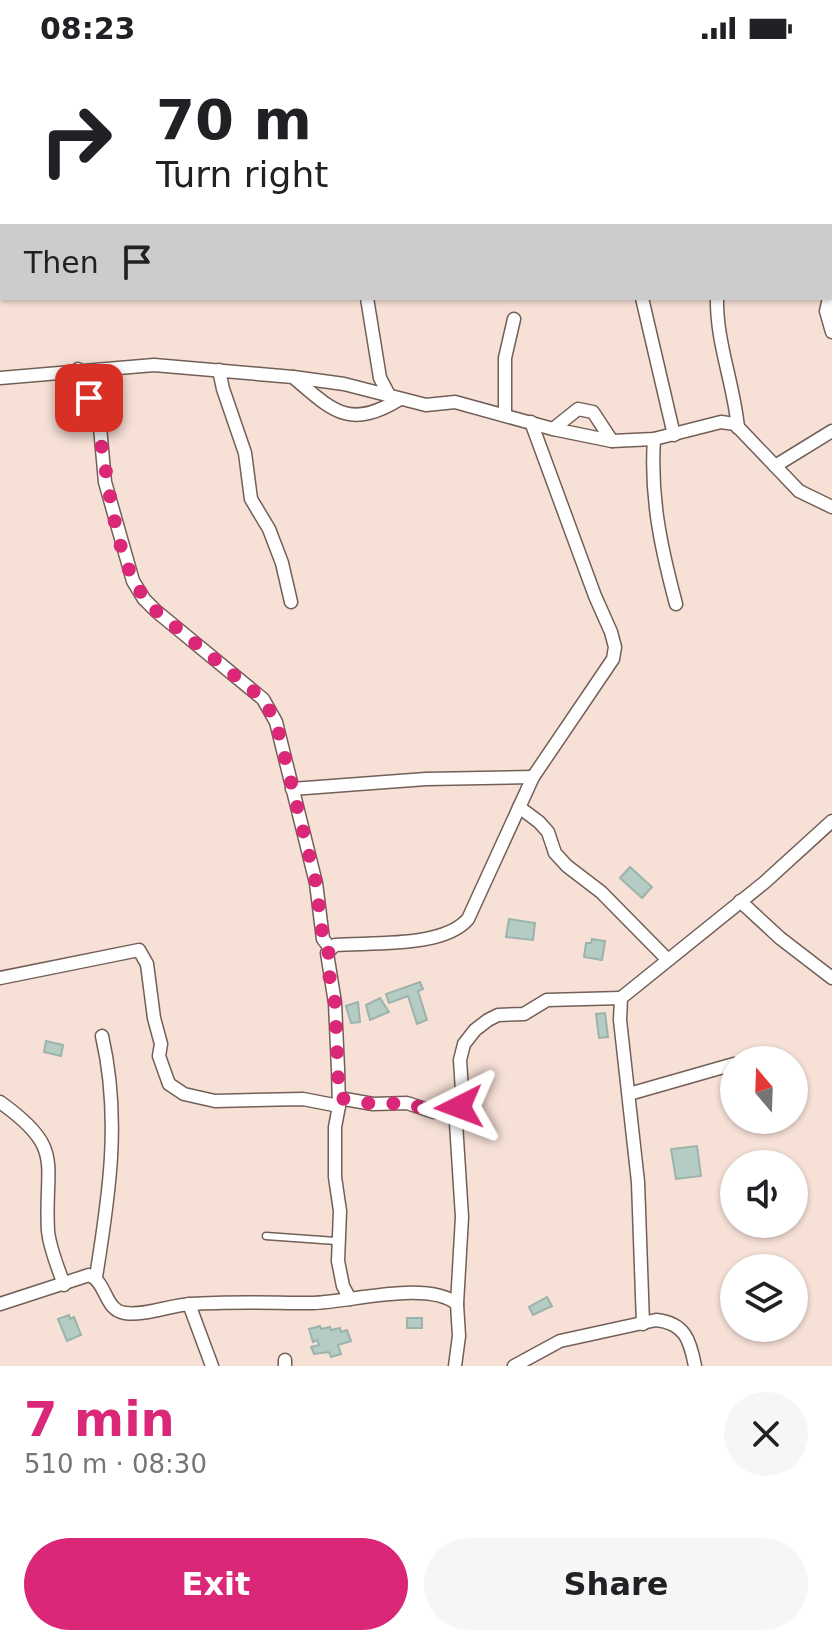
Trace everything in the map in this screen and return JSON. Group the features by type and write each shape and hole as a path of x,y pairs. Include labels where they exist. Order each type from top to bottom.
{"street":[{"path":"367,300 380,378 394,397"},
{"path":"642,300 674,435"},
{"path":"717,300 720,330 736,400 738,428"},
{"path":"829,300 826,311 832,332"},
{"path":"505,414 505,358 514,319"},
{"path":"0,378 78,369 154,365 293,377 344,384 426,405 455,402 553,429 612,441 654,439 721,422 738,428 799,491 832,507"},
{"path":"78,369 100,427 105,482 133,581 156,611 263,699 283,743 316,883 323,939 330,948"},
{"path":"219,370 245,453 251,499 269,529 282,563 291,602"},
{"path":"293,377 330,409 361,416 377,413 394,397"},
{"path":"553,429 578,409 593,412 612,441"},
{"path":"350,1299 339,1275 336,1241 340,1211 335,1177 335,1127 339,1102 335,1003 326,960 330,948 335,945 437,937 458,930 468,919 533,777 606,673 615,647 531,422"},
{"path":"775,466 832,431"},
{"path":"654,439 654,508 676,604"},
{"path":"292,789 426,779 533,777"},
{"path":"519,807 548,832 555,853 567,866 601,892 667,959"},
{"path":"455,1366 459,1336 457,1304 462,1217 456,1145 462,1091 460,1060 464,1044 488,1020 498,1015 524,1014 547,1000 621,998 831,825"},
{"path":"740,901 780,938 832,978"},
{"path":"0,978 139,950 147,964 154,1018 161,1044 159,1056 169,1084 184,1094 215,1101 303,1099 407,1103 434,1112 459,1107"},
{"path":"621,998 620,1020 639,1206 643,1324"},
{"path":"102,1036 111,1076 113,1153 96,1277 112,1306 127,1314 189,1304 280,1300 313,1303 424,1294 443,1296 457,1304"},
{"path":"629,1094 720,1068"},
{"path":"0,1102 32,1127 46,1151 49,1171 48,1231 51,1250 64,1285"},
{"path":"0,1304 84,1276 96,1277"},
{"path":"189,1304 212,1366"},
{"path":"514,1366 560,1341 656,1320 672,1322 682,1329 690,1341 695,1366"}],"lane":[{"path":"266,1236 336,1241"}],"building":[{"path":"630,867 652,887 642,898 620,878"},
{"path":"509,919 535,923 533,940 506,937"},
{"path":"592,939 605,941 602,960 584,957 586,943 591,943"},
{"path":"420,982 423,989 418,991 427,1020 417,1024 408,996 389,1003 386,994"},
{"path":"380,998 389,1012 370,1020 366,1005"},
{"path":"358,1002 360,1022 351,1023 346,1006"},
{"path":"605,1013 608,1037 599,1038 596,1014"},
{"path":"46,1041 63,1045 61,1056 44,1052"},
{"path":"697,1146 701,1176 676,1179 671,1149"},
{"path":"547,1297 552,1306 533,1315 529,1307"},
{"path":"69,1315 70,1319 74,1317 81,1335 67,1341 58,1319"},
{"path":"407,1318 422,1318 422,1328 407,1328"},
{"path":"320,1326 321,1329 330,1327 331,1330 340,1328 341,1332 347,1330 351,1341 338,1345 341,1354 331,1357 329,1352 314,1354 311,1347 319,1345 317,1340 313,1342 309,1329"}],"route":[{"path":"89,398 100,427 105,482 133,581 156,611 175,623 263,699 276,722 316,883 323,939 330,948 326,960 335,1003 339,1098 358,1103 407,1103 426,1111 442,1113 459,1107"}]}
